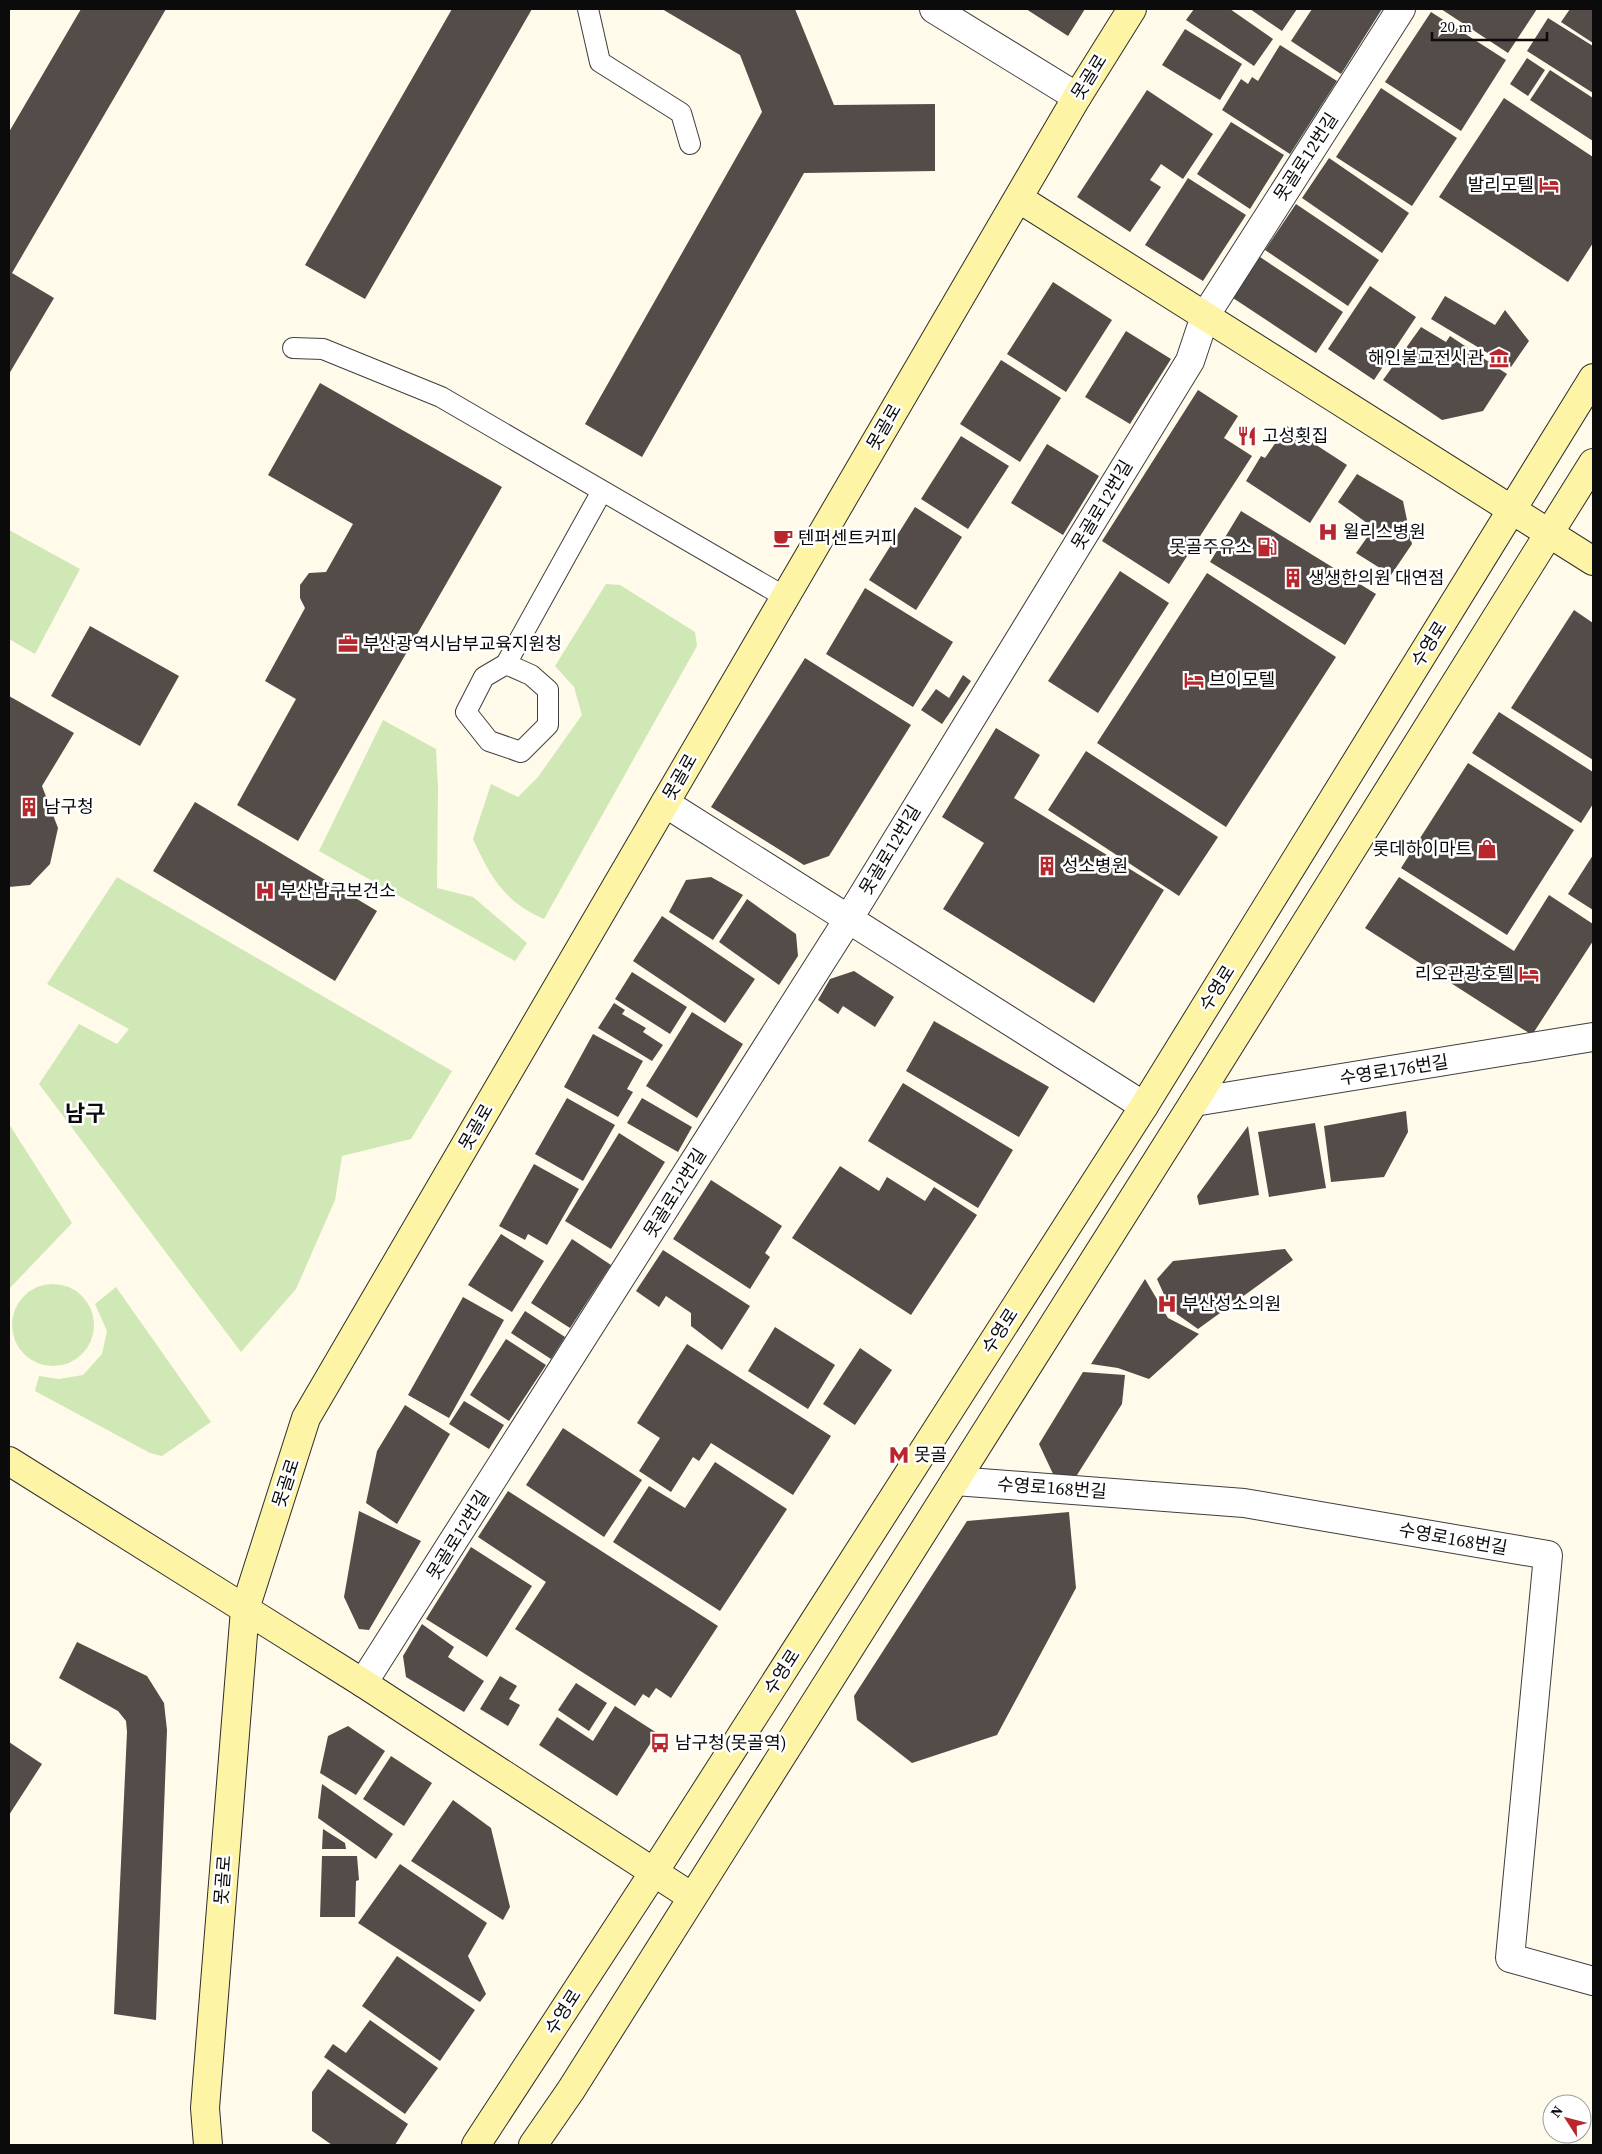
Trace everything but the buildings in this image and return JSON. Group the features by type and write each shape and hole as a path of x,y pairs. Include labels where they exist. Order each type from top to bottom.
{"main road":[{"name":"못골로","path":"208,2145 206,2108 245,1609 306,1418 1077,97 1132,9"},
{"path":"1018,198 1593,560"},
{"name":"수영로","path":"476,2145 654,1872 1144,1106 1593,378"},
{"path":"533,2145 692,1897 1194,1102 1593,463"},
{"path":"9,1462 364,1683 692,1897"}],"street":[{"path":"934,9 1077,97"},
{"name":"못골로12번길","path":"364,1683 849,918 1190,361 1205,316 1401,9"},
{"path":"665,802 1144,1106"},
{"name":"수영로176번길","path":"1194,1102 1592,1035"},
{"name":"수영로168번길","path":"955,1481 1244,1503 1548,1555 1510,1958 1593,1981"}],"lane":[{"path":"588,9 600,62 681,113 690,144"},
{"path":"293,348 323,349 441,397 785,597"},
{"path":"506,664 531,675 548,690 548,726 521,752 489,741 466,712 484,677 506,664 602,491"}],"green space":[{"path":"9,530 80,569 35,654 9,639"},
{"path":"606,584 620,585 695,632 697,646 544,919 518,905 508,896 492,876 473,839 491,784 518,797 538,777 582,715 574,687 555,666"},
{"path":"383,720 436,749 438,787 437,888 473,897 527,943 515,961 319,851"},
{"path":"117,877 452,1071 411,1139 342,1156 335,1200 296,1289 241,1352 39,1084 79,1024 117,1044 129,1029 47,984"},
{"path":"9,1124 72,1223 9,1289"},
{"path":"45,1284 61,1284 76,1291 87,1302 94,1317 91,1341 82,1354 61,1366 45,1366 30,1359 19,1348 12,1333 12,1317 19,1302 30,1291"},
{"path":"116,1287 211,1422 162,1456 150,1453 35,1391 39,1376 59,1379 83,1375 102,1354 107,1331 95,1304"}],"place":[{"name":"발리모텔","path":"1549,185"},
{"name":"해인불교전시관","path":"1499,358"},
{"name":"고성횟집","path":"1247,436"},
{"name":"윌리스병원","path":"1328,532"},
{"name":"텐퍼센트커피","path":"783,538"},
{"name":"못골주유소","path":"1267,547"},
{"name":"생생한의원 대연점","path":"1293,578"},
{"name":"부산광역시남부교육지원청","path":"348,644"},
{"name":"브이모텔","path":"1194,680"},
{"name":"남구청","path":"29,807"},
{"name":"롯데하이마트","path":"1487,849"},
{"name":"성소병원","path":"1047,866"},
{"name":"부산남구보건소","path":"265,891"},
{"name":"리오관광호텔","path":"1529,974"},
{"name":"부산성소의원","path":"1167,1304"},
{"name":"못골","path":"899,1455"},
{"name":"남구청(못골역)","path":"660,1743"}],"district":[{"name":"남구","path":"85,1113"}]}
